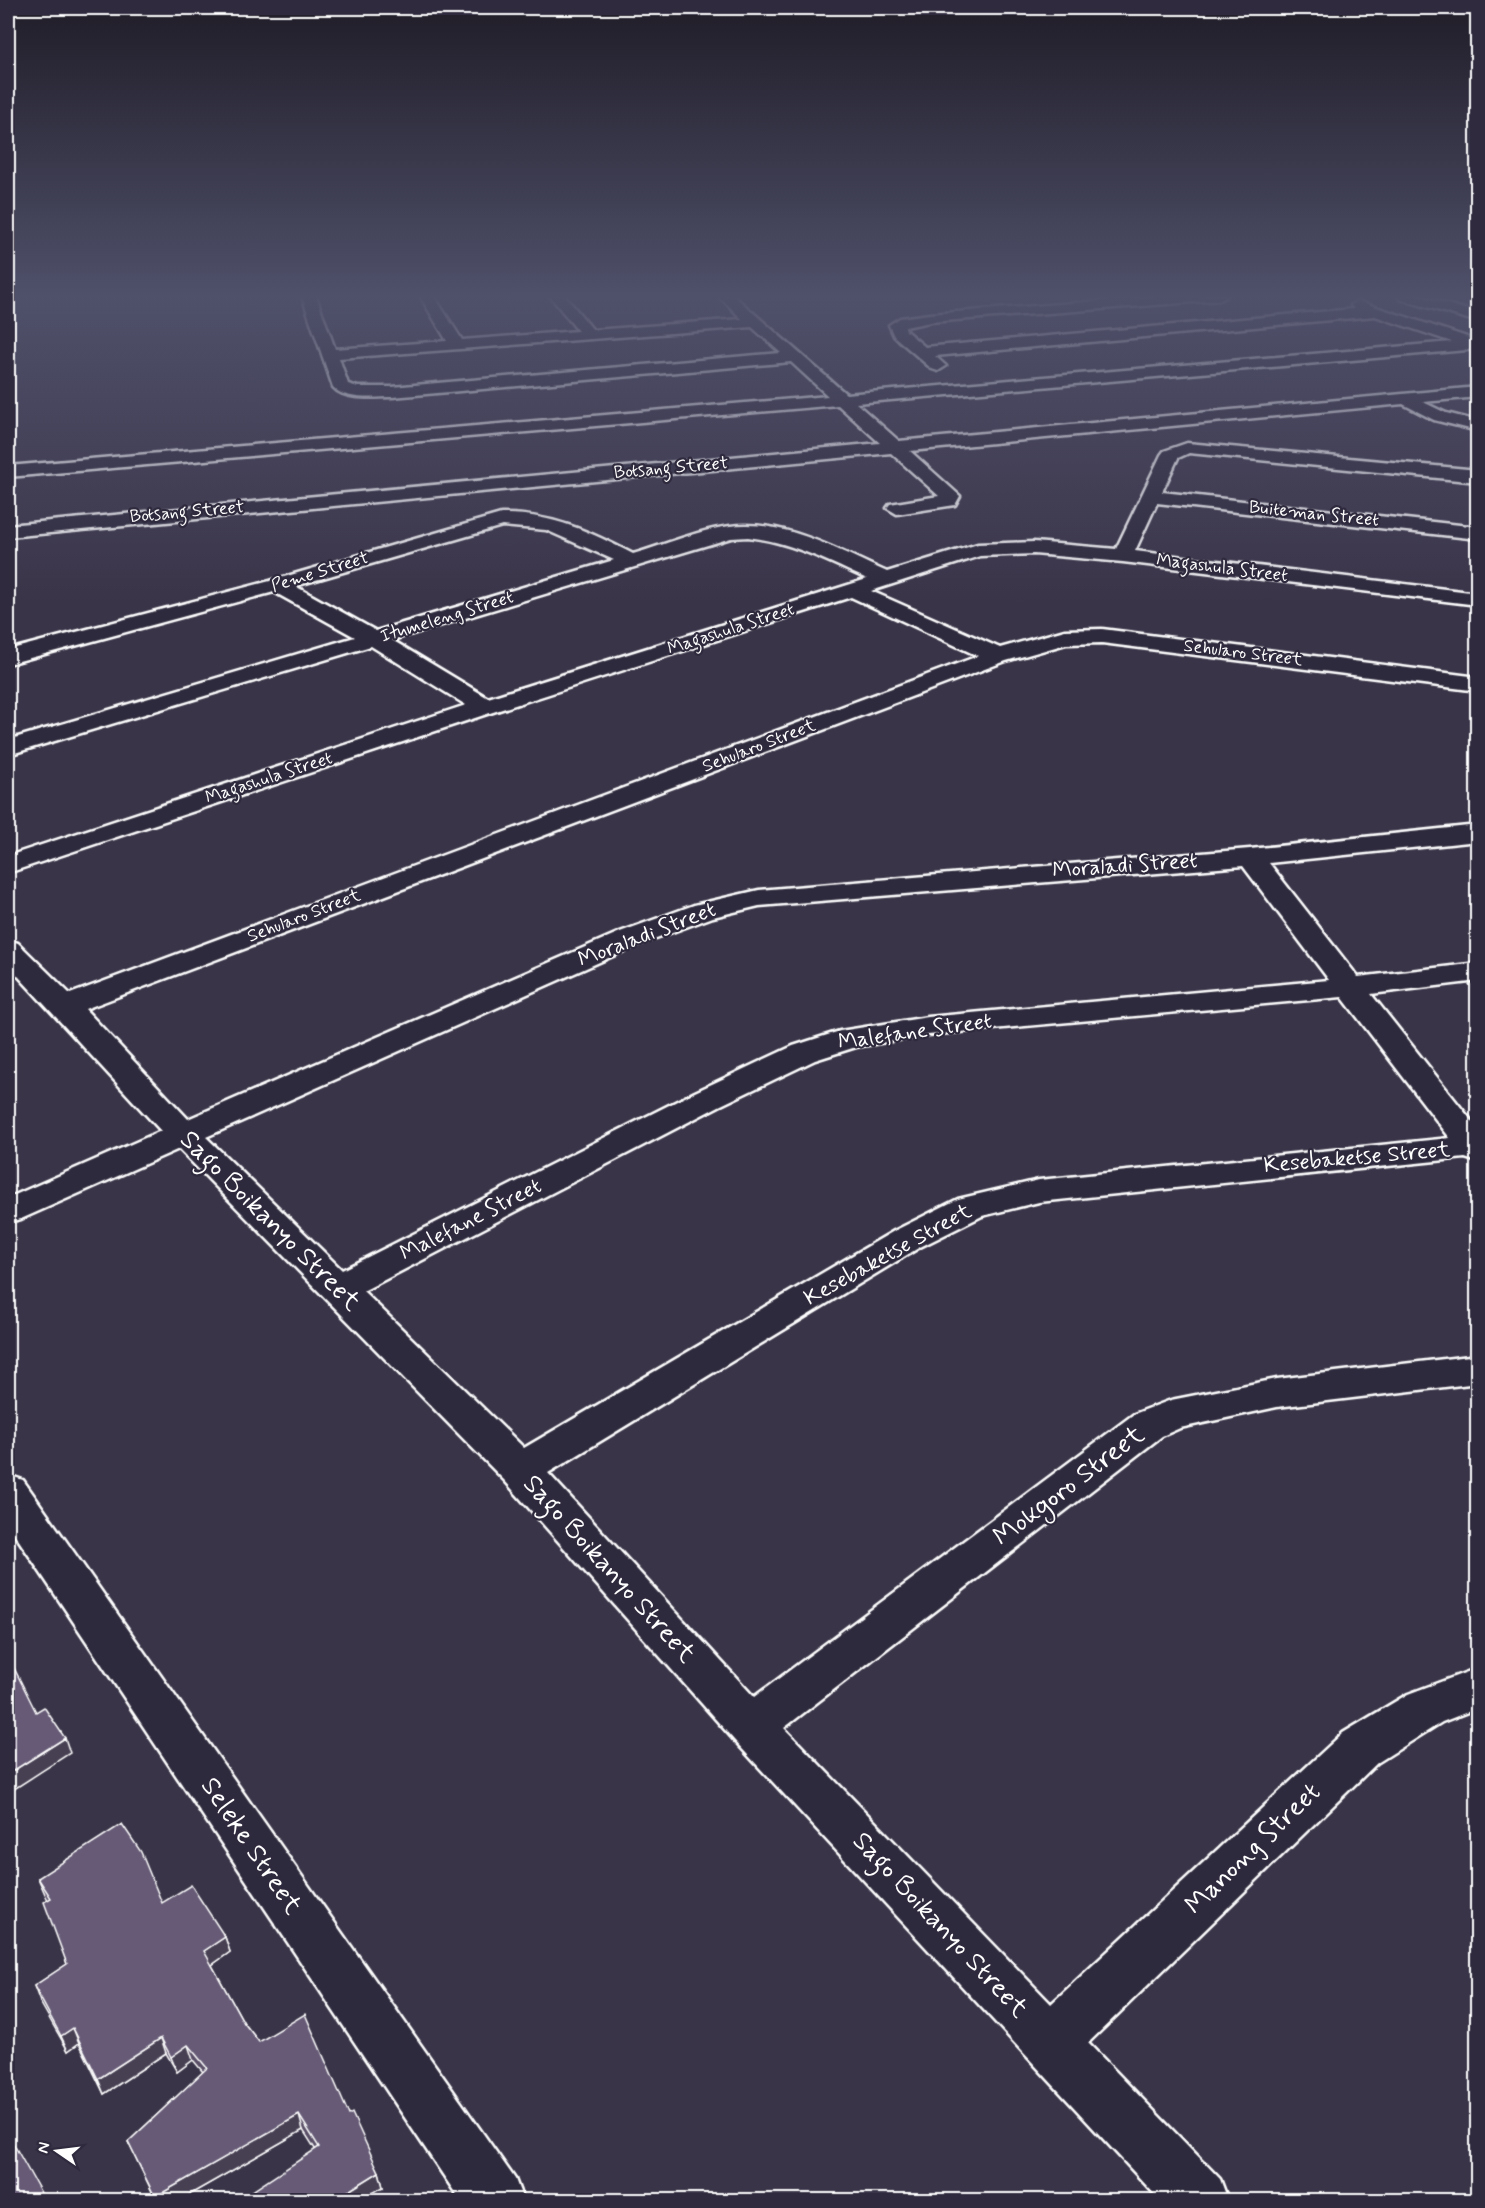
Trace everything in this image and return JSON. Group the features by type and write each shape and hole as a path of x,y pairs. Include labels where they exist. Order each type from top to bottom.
{"street":[{"path":"8,472 855,399"},
{"path":"1406,399 1424,411 1446,419 1478,426"},
{"name":"Botsang Street","path":"8,531 1406,399"},
{"path":"843,400 950,496 948,501 940,504 897,508"},
{"path":"1123,556 1170,455 1187,448 1478,476"},
{"name":"Buiteman Street","path":"1150,496 1478,533"},
{"name":"Peme Street","path":"8,657 277,585 442,536 512,519 557,525 629,560"},
{"name":"Itumeleng Street","path":"8,748 375,639 629,560 729,532 762,531 788,538 885,579"},
{"name":"Magashula Street","path":"8,865 485,707 961,554 996,548 1034,548 1123,556 1478,599"},
{"path":"277,585 375,639 485,707"},
{"path":"852,590 998,656"},
{"name":"Sehularo Street","path":"65,1006 998,656 1065,637 1102,636 1478,684"},
{"name":"Moraladi Street","path":"8,1211 630,938 704,911 789,894 1250,856 1478,833"},
{"path":"1250,856 1476,1148"},
{"name":"Sago Boikanyo Street","path":"8,949 65,1006 182,1133 520,1470 752,1726 1199,2200"},
{"name":"Malefane Street","path":"336,1289 706,1099 828,1044 868,1034 928,1026 1350,987 1478,972"},
{"name":"Kesebaketse Street","path":"520,1470 898,1245 971,1208 996,1200 1050,1190 1194,1173 1476,1148"},
{"name":"Mokgoro Street","path":"752,1726 1057,1495 1125,1440 1148,1425 1171,1415 1277,1394 1478,1370"},
{"name":"Seleke Street","path":"8,1491 494,2200"},
{"name":"Manong Street","path":"1051,2041 1359,1748 1425,1708 1478,1687"}],"building":[{"path":"8,1656 36,1712 44,1707 65,1738 8,1774"},
{"path":"122,1824 141,1852 162,1903 191,1885 225,1937 204,1951 244,2023 259,2042 305,2014 349,2115 352,2113 379,2172 334,2200 239,2200 319,2147 299,2115 155,2197 128,2142 207,2068 188,2045 171,2057 161,2038 98,2079 73,2028 61,2036 34,1986 67,1964 44,1902 51,1898 38,1878"},
{"path":"8,2134 45,2200 8,2200"}]}
